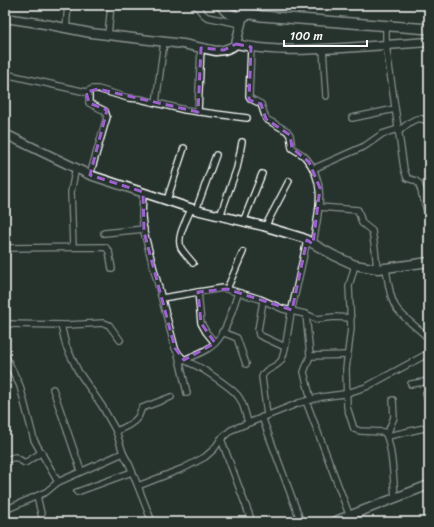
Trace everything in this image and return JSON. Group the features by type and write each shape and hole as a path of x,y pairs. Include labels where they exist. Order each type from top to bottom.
{"main road":[{"path":"220,5 229,14 429,29"}],"street":[{"path":"66,28 68,5"},
{"path":"108,35 111,5"},
{"path":"5,18 108,35 216,50 224,50 236,44 243,14 207,17 196,5"},
{"path":"386,26 386,45 405,175 410,180 416,181 419,184 429,217"},
{"path":"156,103 164,42"},
{"path":"236,44 273,50 323,49 429,42"},
{"path":"251,47 249,96 251,99 261,104 264,116 268,121 280,127 290,135 292,148 305,158 313,169 318,179 320,188 319,207 292,310 286,346 281,361 262,374 264,416 301,522"},
{"path":"198,112 201,48"},
{"path":"323,49 326,96"},
{"path":"5,74 86,92 92,89 98,89 128,98 198,112 247,118"},
{"path":"86,92 89,95 89,103 106,110 107,114 90,175"},
{"path":"352,118 395,110"},
{"path":"313,169 365,146 382,134 398,130 416,119 421,118 429,122"},
{"path":"5,134 90,175 193,210 265,227 310,242 355,265 386,269 429,262"},
{"path":"220,216 237,168 242,142"},
{"path":"167,200 184,148"},
{"path":"192,263 180,244 181,232 193,210 216,155"},
{"path":"73,247 72,192 76,167"},
{"path":"243,222 262,174"},
{"path":"265,227 289,181"},
{"path":"143,192 142,217 144,229 187,393"},
{"path":"422,195 429,193"},
{"path":"319,207 355,208 358,210 362,223 372,231 377,269"},
{"path":"104,233 144,229"},
{"path":"5,248 107,248 109,251 112,269"},
{"path":"227,289 243,252"},
{"path":"355,265 350,286 351,328 346,369 347,407 354,429 360,431 384,432 387,435 429,427"},
{"path":"386,269 394,305 429,339"},
{"path":"162,298 227,289 283,309 306,314 317,319 335,317 351,318"},
{"path":"198,292 201,323 215,343"},
{"path":"184,360 209,348 215,343 222,332 238,293"},
{"path":"263,301 258,330 259,335 286,346"},
{"path":"306,314 310,356 304,372 309,401 351,519"},
{"path":"5,324 61,325 107,323 120,340"},
{"path":"61,325 66,346 78,371 102,406 116,431 123,453 152,522"},
{"path":"222,332 237,338 246,364"},
{"path":"138,486 198,461 210,453 230,430 264,416 321,397 338,396 366,387 429,353"},
{"path":"178,354 184,360 203,370 235,392 241,400 248,422"},
{"path":"5,355 20,386 34,440 58,482"},
{"path":"310,356 348,355"},
{"path":"411,384 429,381"},
{"path":"53,389 81,471"},
{"path":"426,393 429,404"},
{"path":"116,431 127,427 139,416 142,408 171,396"},
{"path":"393,400 394,417 387,435 390,447 395,498"},
{"path":"221,439 252,522"},
{"path":"5,460 14,457 25,463 42,452"},
{"path":"5,510 46,492 58,482 123,453"},
{"path":"77,492 132,472"},
{"path":"333,522 351,519 395,498 429,485"},
{"path":"37,496 43,522"}],"highlighted area":[{"path":"236,44 251,47 249,100 261,104 266,119 290,135 292,148 309,162 320,188 313,244 307,240 292,310 227,289 198,292 201,323 215,343 184,360 181,358 175,348 144,232 143,192 90,175 107,110 89,103 86,92 98,89 198,112 201,48 224,50"}]}
